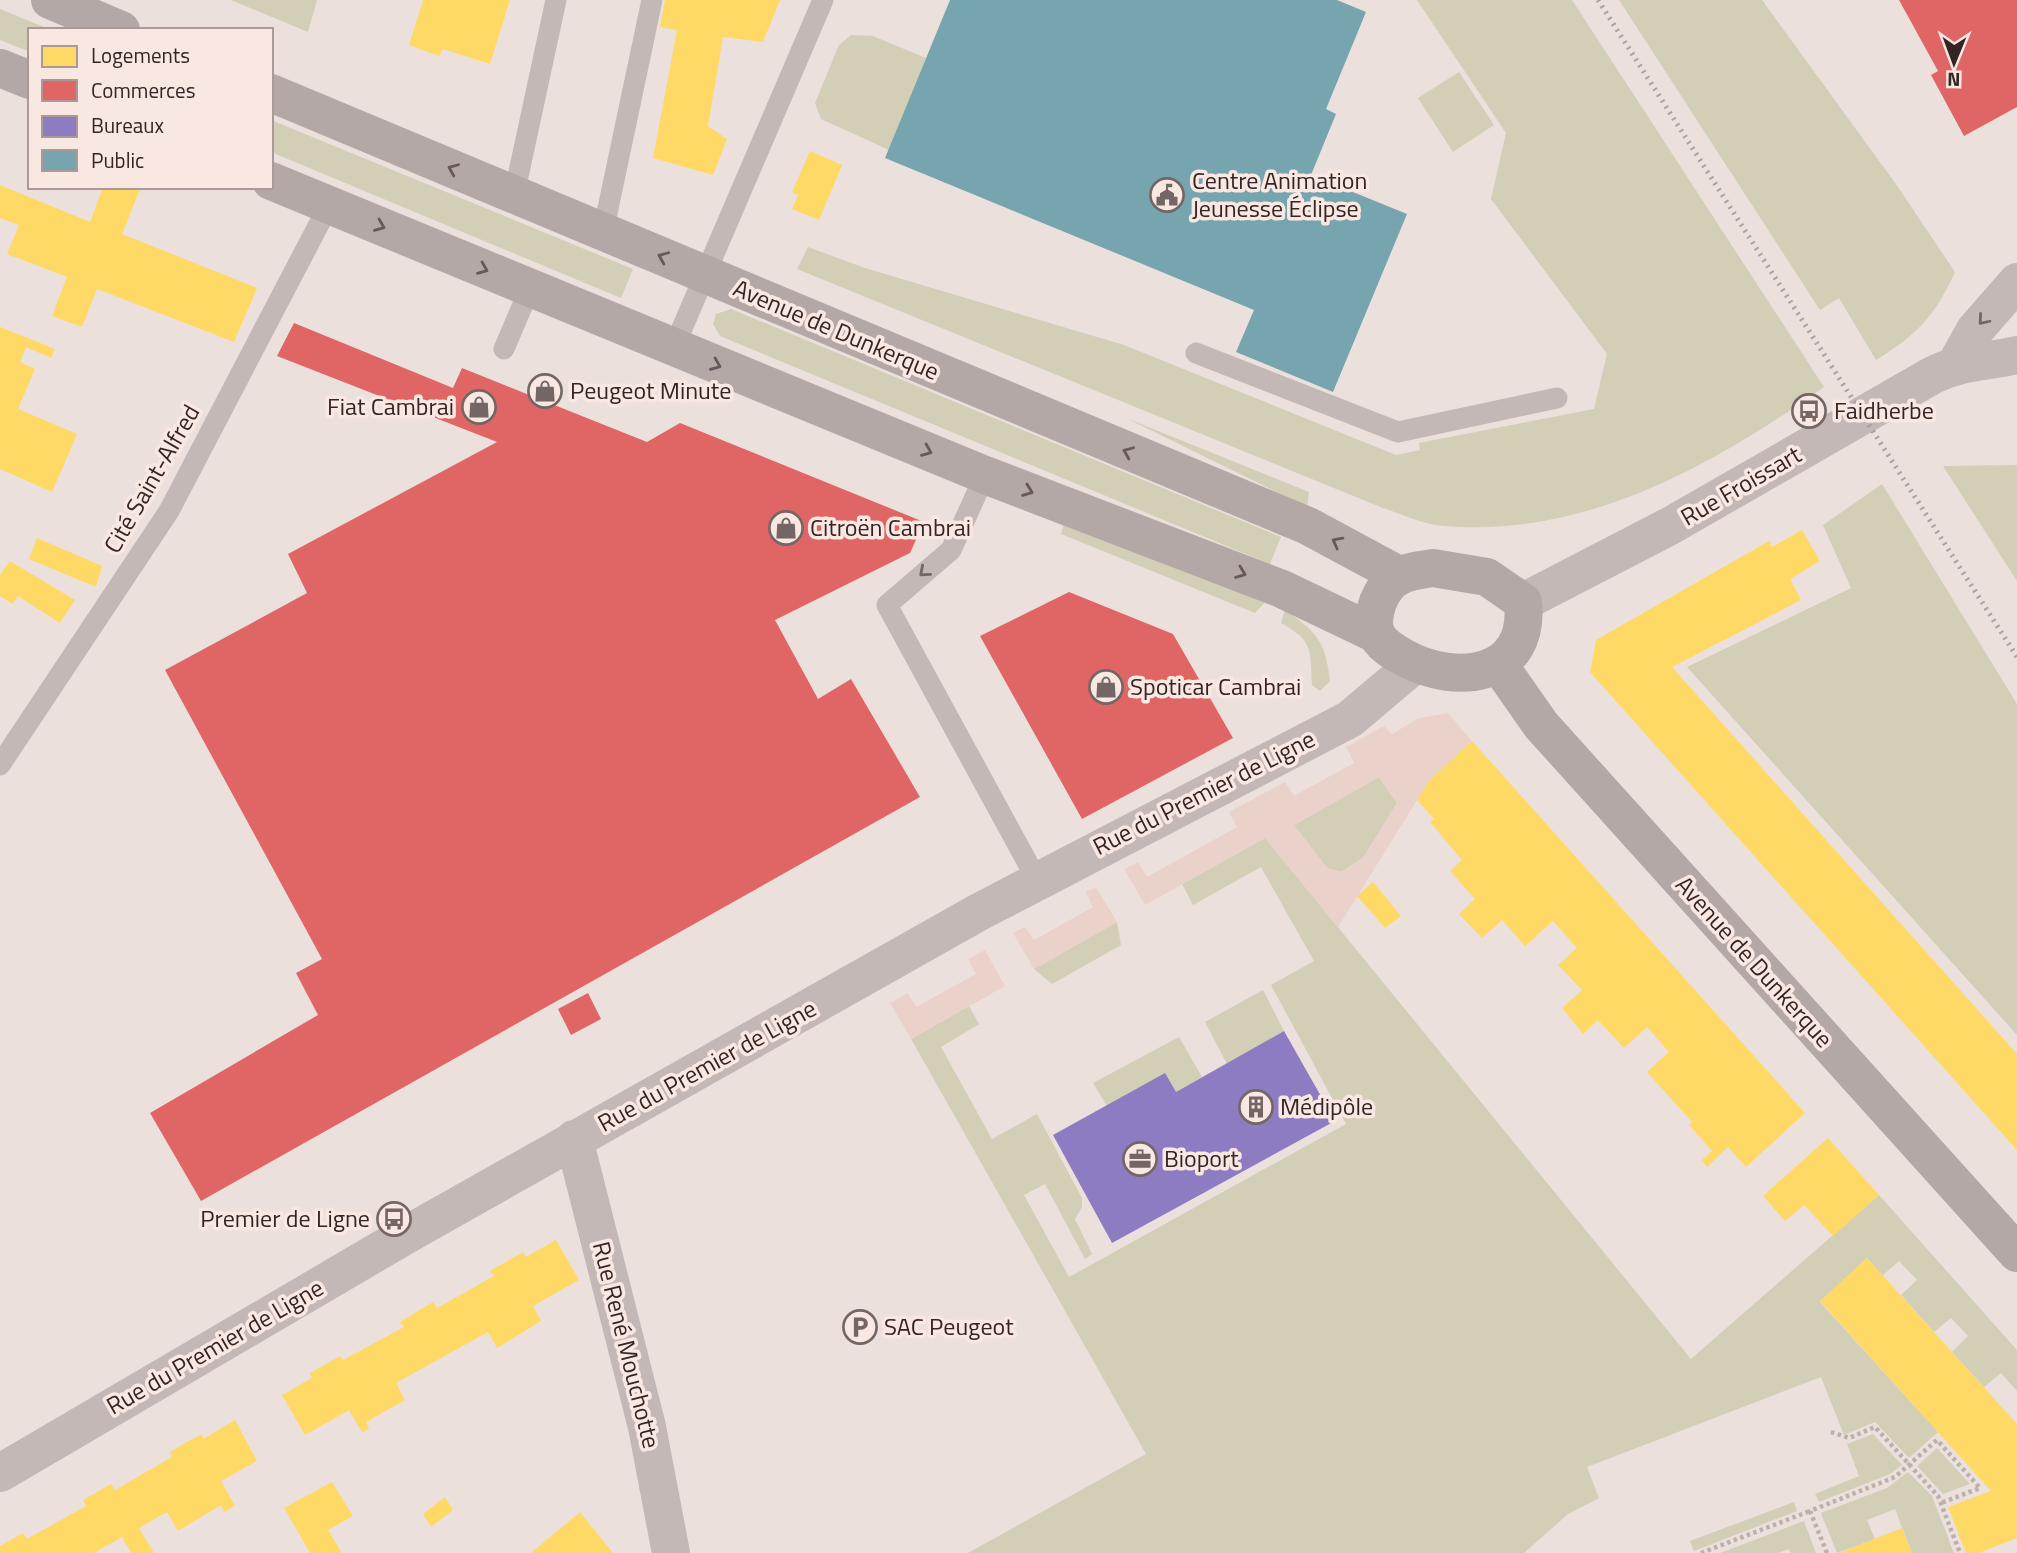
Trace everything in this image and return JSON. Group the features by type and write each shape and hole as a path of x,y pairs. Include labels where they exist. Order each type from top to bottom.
{"main road":[{"path":"50,0 116,28"},
{"path":"0,68 28,79"},
{"name":"Avenue de Dunkerque","path":"273,94 1308,526 1397,574"},
{"path":"273,182 985,475 1282,589 1376,634 1385,645 1415,664 1449,672 1475,673 1499,665 1521,638 1525,621 1523,602 1487,578 1458,570 1433,568 1397,574 1386,586 1379,601 1374,617 1376,634"},
{"name":"Avenue de Dunkerque","path":"1499,665 1541,725 2017,1253"}],"street":[{"name":"Rue Froissart","path":"1955,364 1975,330 2017,282"},
{"name":"Rue Froissart","path":"1523,602 1670,526 1955,364 2017,355"},
{"name":"Rue du Premier de Ligne","path":"0,1473 574,1139 1037,880 1350,719 1415,664"},
{"name":"Rue René Mouchotte","path":"574,1139 647,1427 671,1553"}],"lane":[{"path":"514,195 556,0"},
{"path":"603,232 652,0"},
{"path":"674,347 823,0"},
{"name":"Cité Saint-Alfred","path":"0,765 169,511 328,205"},
{"path":"504,349 530,288"},
{"path":"1196,353 1398,432 1557,398"},
{"path":"985,475 951,550 887,605 1037,880"}],"path":[{"path":"1831,1432 1849,1438 1875,1427 1941,1503 1960,1553"},
{"path":"1700,1553 1895,1477 1939,1438 1980,1488 1974,1493 1941,1503"},
{"path":"1810,1511 1827,1553"}],"shaded area":[{"path":"231,0 317,0 308,32"},
{"path":"1417,0 1572,0 1824,387 1738,443 1692,468 1597,508 1547,520 1496,527 1444,526 1383,508 797,269 808,247 865,268 1124,345 1396,455 1420,450 1419,443 1594,409 1607,354 1491,199 1506,133"},
{"path":"1619,0 1762,0 1898,187 1955,272 1932,313 1914,333 1876,360 1839,298 1820,310"},
{"path":"0,9 46,28 28,28 28,51 0,40"},
{"path":"851,35 873,36 926,58 889,150 821,119 815,103 839,45"},
{"path":"1459,72 1494,125 1453,152 1418,98"},
{"path":"273,121 633,269 621,298 273,153"},
{"path":"731,309 1281,537 1270,564 720,336 713,324 716,314"},
{"path":"1126,418 1309,492 1307,507"},
{"path":"2017,465 2017,581 1943,466"},
{"path":"1882,484 2017,704 2017,1035 1687,667 1851,588 1823,525"},
{"path":"1064,524 1268,599 1255,613 1061,534"},
{"path":"1285,609 1312,632 1322,646 1330,681 1320,691 1312,685 1310,655 1305,641 1281,623"},
{"path":"1448,713 1472,741 1429,781 1338,927 1265,838 1145,905 1124,869 1138,862 1147,877 1237,827 1229,812 1285,782 1294,796 1354,763 1346,747 1384,726 1392,734 1419,718","holes":["1379,777 1397,803 1363,858 1341,872 1327,868 1294,825"]},
{"path":"1379,777 1397,803 1363,858 1341,872 1327,868 1294,825"},
{"path":"1265,838 1691,1359 1879,1195 2017,1350 2017,1391 2001,1373 1984,1387 1952,1352 1968,1336 1951,1318 1934,1332 1901,1295 1917,1280 1899,1261 1882,1276 1867,1258 1820,1302 1938,1432 1909,1458 1875,1422 1844,1435 1821,1377 1587,1467 1599,1498 1568,1514 1524,1553 968,1553 1146,1454 911,1039 969,1006 979,1024 941,1047 992,1139 1037,1114 1082,1198 1082,1207 1075,1219 1092,1254 1085,1259 1045,1184 1024,1195 1069,1277 1346,1124 1271,985 1314,961 1261,867 1193,905 1182,884"},
{"path":"1096,887 1117,922 1034,969 1013,933 1025,927 1034,940 1093,907 1086,892"},
{"path":"1117,922 1121,945 1052,984 1034,969"},
{"path":"985,950 1005,986 911,1039 890,1003 908,993 916,1007 976,974 968,959"},
{"path":"1263,990 1284,1031 1227,1064 1205,1022"},
{"path":"1179,1037 1202,1077 1176,1092 1107,1106 1093,1083"},
{"path":"1873,1434 1902,1465 1890,1474 1819,1502 1815,1494 1859,1476 1847,1444"},
{"path":"1937,1448 1970,1484 1943,1494 1917,1466"},
{"path":"1908,1472 1932,1496 1954,1553 1912,1553 1895,1509 1867,1520 1875,1539 1837,1553 1821,1513 1887,1488"},
{"path":"1794,1502 1797,1511 1694,1551 1690,1541"},
{"path":"1804,1521 1816,1553 1791,1553 1789,1549 1778,1553 1720,1553"}],"building: Logements":[{"path":"423,0 510,0 490,64 443,49 439,56 409,45"},
{"path":"665,0 780,0 763,42 723,37 708,126 727,139 713,175 653,158 677,30 660,27"},
{"path":"810,151 842,165 819,220 792,209 798,195 792,192"},
{"path":"0,185 90,222 102,189 140,189 122,234 257,288 234,342 97,289 82,327 52,316 67,277 7,254 19,225 0,218"},
{"path":"0,327 55,349 51,358 26,347 20,362 35,369 18,409 77,434 52,492 0,469"},
{"path":"1802,530 1820,561 1790,579 1801,600 1672,667 2017,1054 2017,1150 1590,672 1596,640 1769,541 1772,547"},
{"path":"37,538 102,566 96,587 29,559"},
{"path":"10,561 75,600 60,623 18,596 13,604 0,596 0,575"},
{"path":"1472,741 1805,1113 1746,1167 1728,1147 1707,1167 1702,1160 1712,1151 1689,1125 1692,1122 1647,1072 1669,1052 1647,1027 1624,1048 1598,1020 1583,1034 1562,1008 1582,990 1558,965 1577,948 1553,921 1525,946 1502,920 1482,938 1459,914 1475,899 1450,871 1462,860 1430,822 1434,819 1417,800 1429,781"},
{"path":"1373,882 1401,916 1385,928 1357,896"},
{"path":"1828,1138 1879,1195 1833,1236 1804,1205 1785,1221 1763,1196"},
{"path":"556,1240 579,1280 533,1306 541,1321 497,1348 488,1332 396,1383 405,1400 366,1422 369,1429 362,1432 349,1410 305,1435 282,1395 312,1378 310,1373 340,1356 343,1360 404,1327 400,1322 433,1302 437,1308 494,1276 490,1271 523,1252 526,1257"},
{"path":"1867,1258 2017,1424 2017,1538 1979,1553 1966,1553 1948,1507 1991,1491 1820,1301"},
{"path":"235,1420 257,1461 221,1481 235,1506 224,1512 221,1505 178,1531 167,1512 139,1528 154,1553 131,1553 122,1537 94,1553 0,1553 0,1546 23,1533 27,1539 86,1506 83,1500 111,1484 115,1490 172,1457 170,1452 185,1443 202,1434 203,1439"},
{"path":"332,1482 353,1516 328,1530 342,1553 310,1553 284,1508"},
{"path":"445,1497 453,1510 431,1527 423,1514"},
{"path":"580,1512 613,1553 531,1553"},
{"path":"1902,1528 1912,1553 1839,1553"}],"building: Commerces":[{"path":"1899,0 2017,0 2017,107 1964,136 1931,75 1938,71"},
{"path":"294,323 453,388 462,368 647,442 680,423 924,522 910,553 775,620 818,699 851,679 920,797 201,1201 150,1113 318,1015 296,973 322,959 165,670 307,593 288,554 497,442 277,356"},
{"name":"Spoticar Cambrai","path":"1069,592 1173,634 1233,738 1082,819 980,636"},
{"path":"588,993 601,1019 571,1035 558,1009"}],"building: Bureaux":[{"path":"1284,1031 1335,1121 1112,1243 1053,1135 1165,1073 1176,1092"}],"building: Public":[{"name":"Centre Animation Jeunesse Éclipse","path":"950,0 1337,0 1366,12 1326,109 1336,114 1311,175 1407,214 1333,392 1236,352 1254,310 885,158"}],"railway":[{"path":"1598,0 2017,657"}],"place":[{"name":"Centre Animation Jeunesse Éclipse","path":"1167,195"},
{"name":"Peugeot Minute","path":"545,391"},
{"name":"Fiat Cambrai","path":"479,407"},
{"name":"Faidherbe","path":"1809,411"},
{"name":"Citroën Cambrai","path":"786,528"},
{"name":"Spoticar Cambrai","path":"1106,687"},
{"name":"Médipôle","path":"1256,1107"},
{"name":"Bioport","path":"1140,1159"},
{"name":"Premier de Ligne","path":"394,1219"},
{"name":"SAC Peugeot","path":"860,1327"}]}
